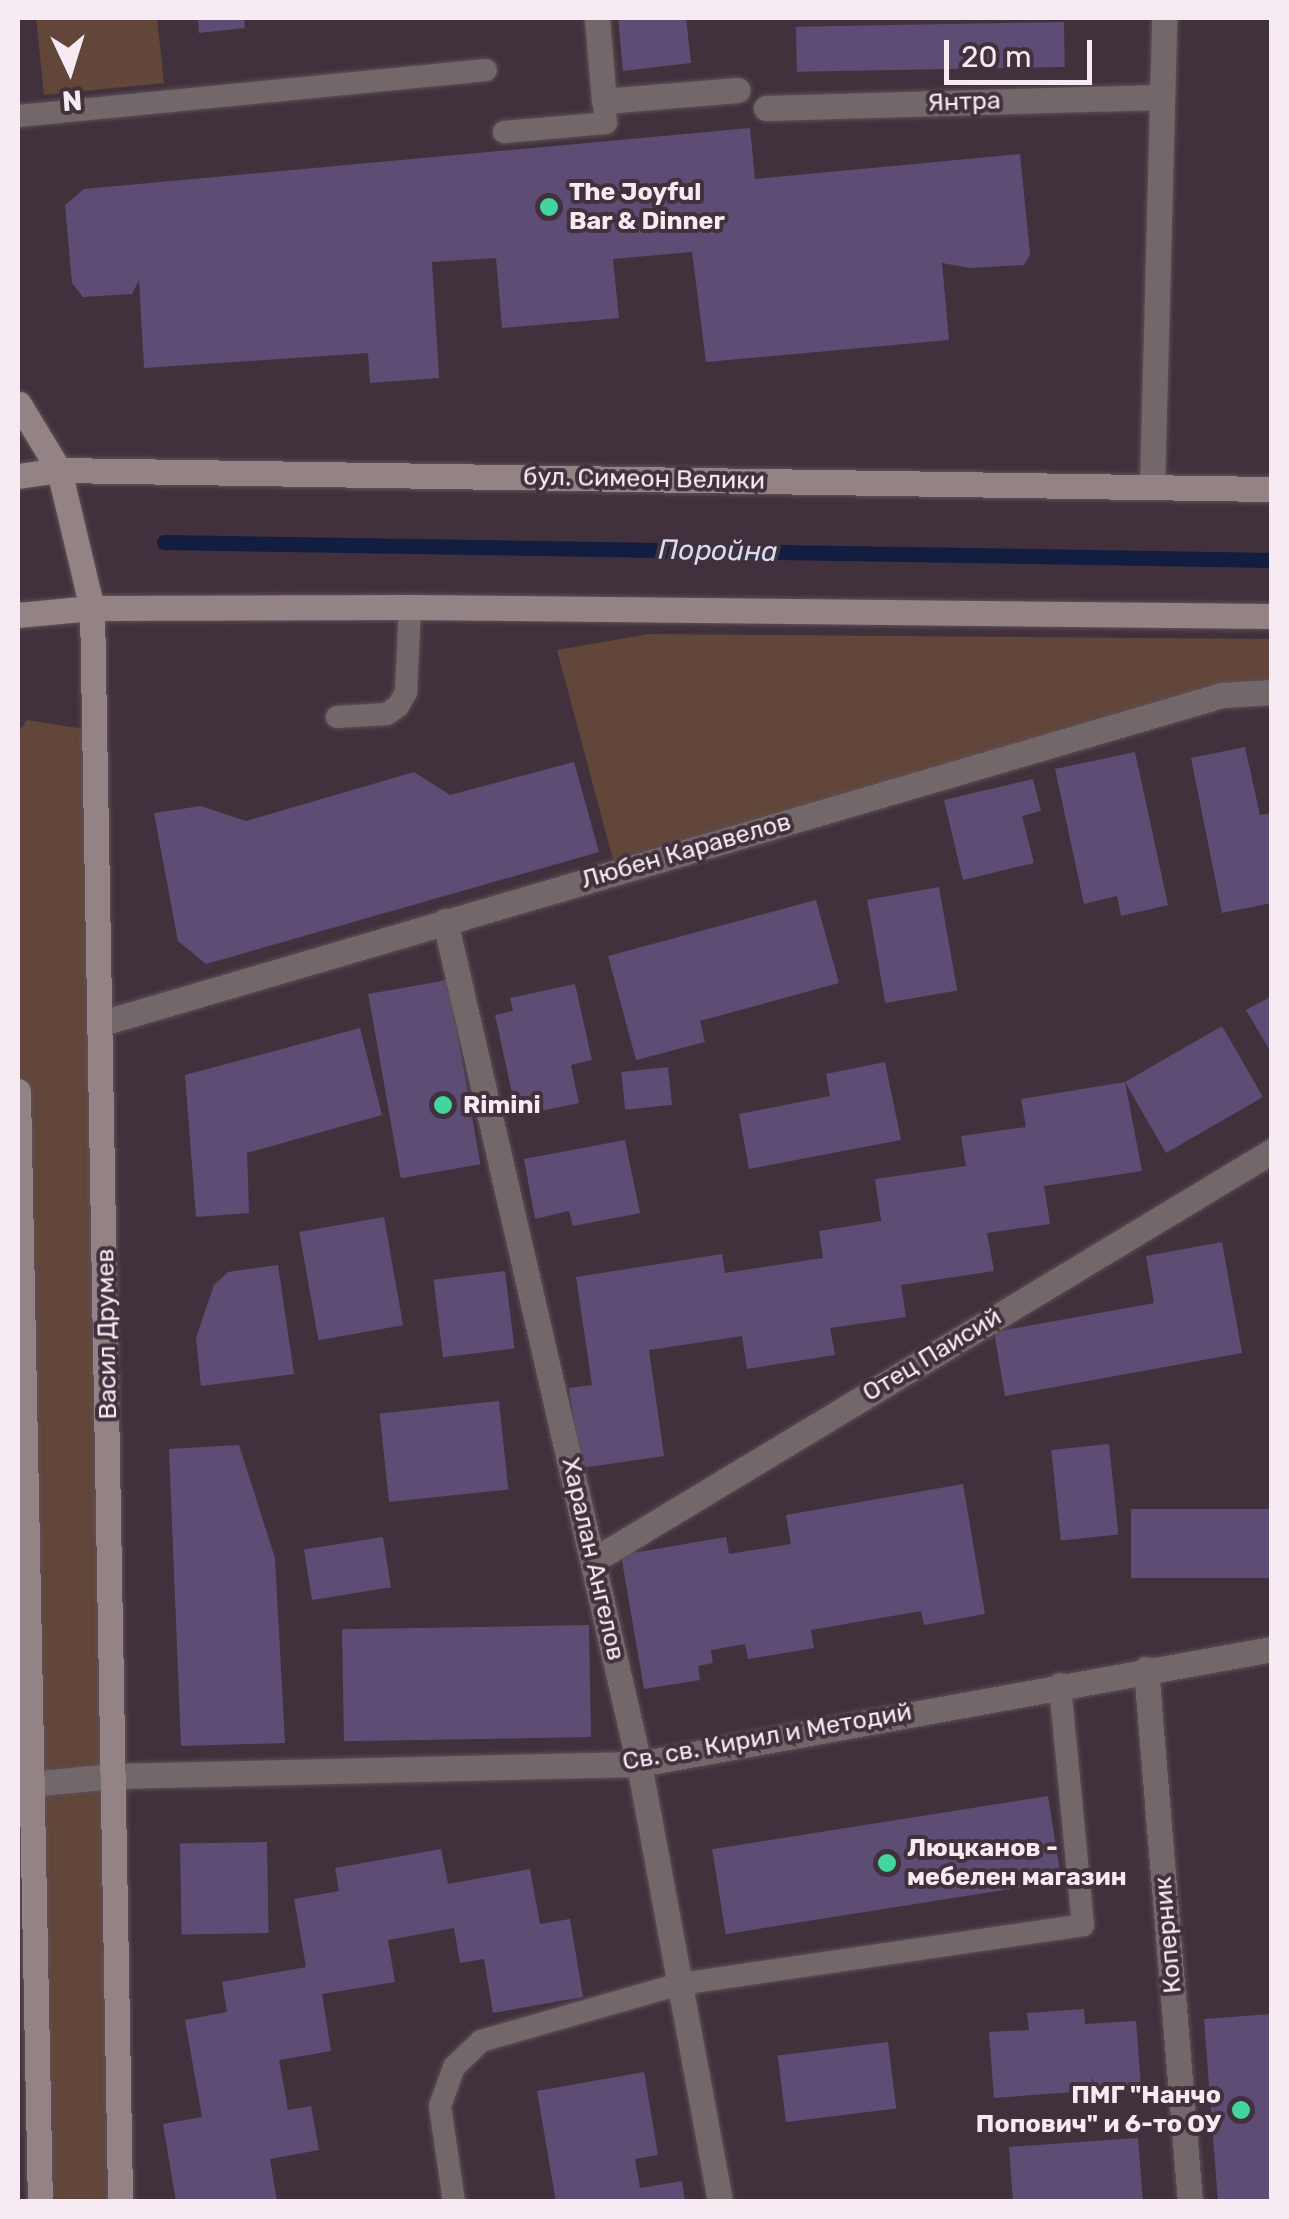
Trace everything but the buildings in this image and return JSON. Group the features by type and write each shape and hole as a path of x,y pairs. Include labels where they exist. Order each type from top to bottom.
{"street":[{"path":"596,18 604,101 738,90"},
{"path":"1152,487 1164,18"},
{"name":"Янтра","path":"766,108 1162,96"},
{"name":"Васил Друмев","path":"18,400 59,470 92,608 120,2202"},
{"name":"бул. Симеон Велики","path":"18,476 59,470 1272,490"},
{"path":"18,615 92,608 410,606 1272,616"},
{"name":"Любен Каравелов","path":"102,1023 1222,695 1272,692"},
{"name":"Харалан Ангелов","path":"446,921 639,1764 720,2202"},
{"path":"18,1091 24,1784 40,2202"},
{"name":"Отец Паисий","path":"594,1560 1272,1152"},
{"name":"Св. св. Кирил и Методий","path":"24,1784 114,1776 639,1764 1060,1684 1272,1649"},
{"name":"Коперник","path":"1146,1669 1190,2202"}],"lane":[{"path":"18,116 486,70"},
{"path":"504,132 606,123 604,101"},
{"path":"337,717 387,714 398,706 406,692 410,606"},
{"path":"454,2202 440,2106 454,2068 482,2041 680,1984 1083,1925 1060,1684"}],"shaded area":[{"path":"36,18 157,18 164,83 44,95"},
{"path":"649,634 1271,639 1271,692 616,871 557,650"},
{"path":"27,720 97,731 120,2201 40,2201 18,1091 18,733"}],"waterway":[{"name":"Поройна","path":"164,542 1272,560"}],"place":[{"name":"The Joyful Bar & Dinner","path":"549,207"},
{"name":"Rimini","path":"443,1105"},
{"name":"Люцканов - мебелен магазин","path":"887,1863"},
{"name":"ПМГ \"Нанчо Попович\" и 6-то ОУ","path":"1241,2110"}]}
